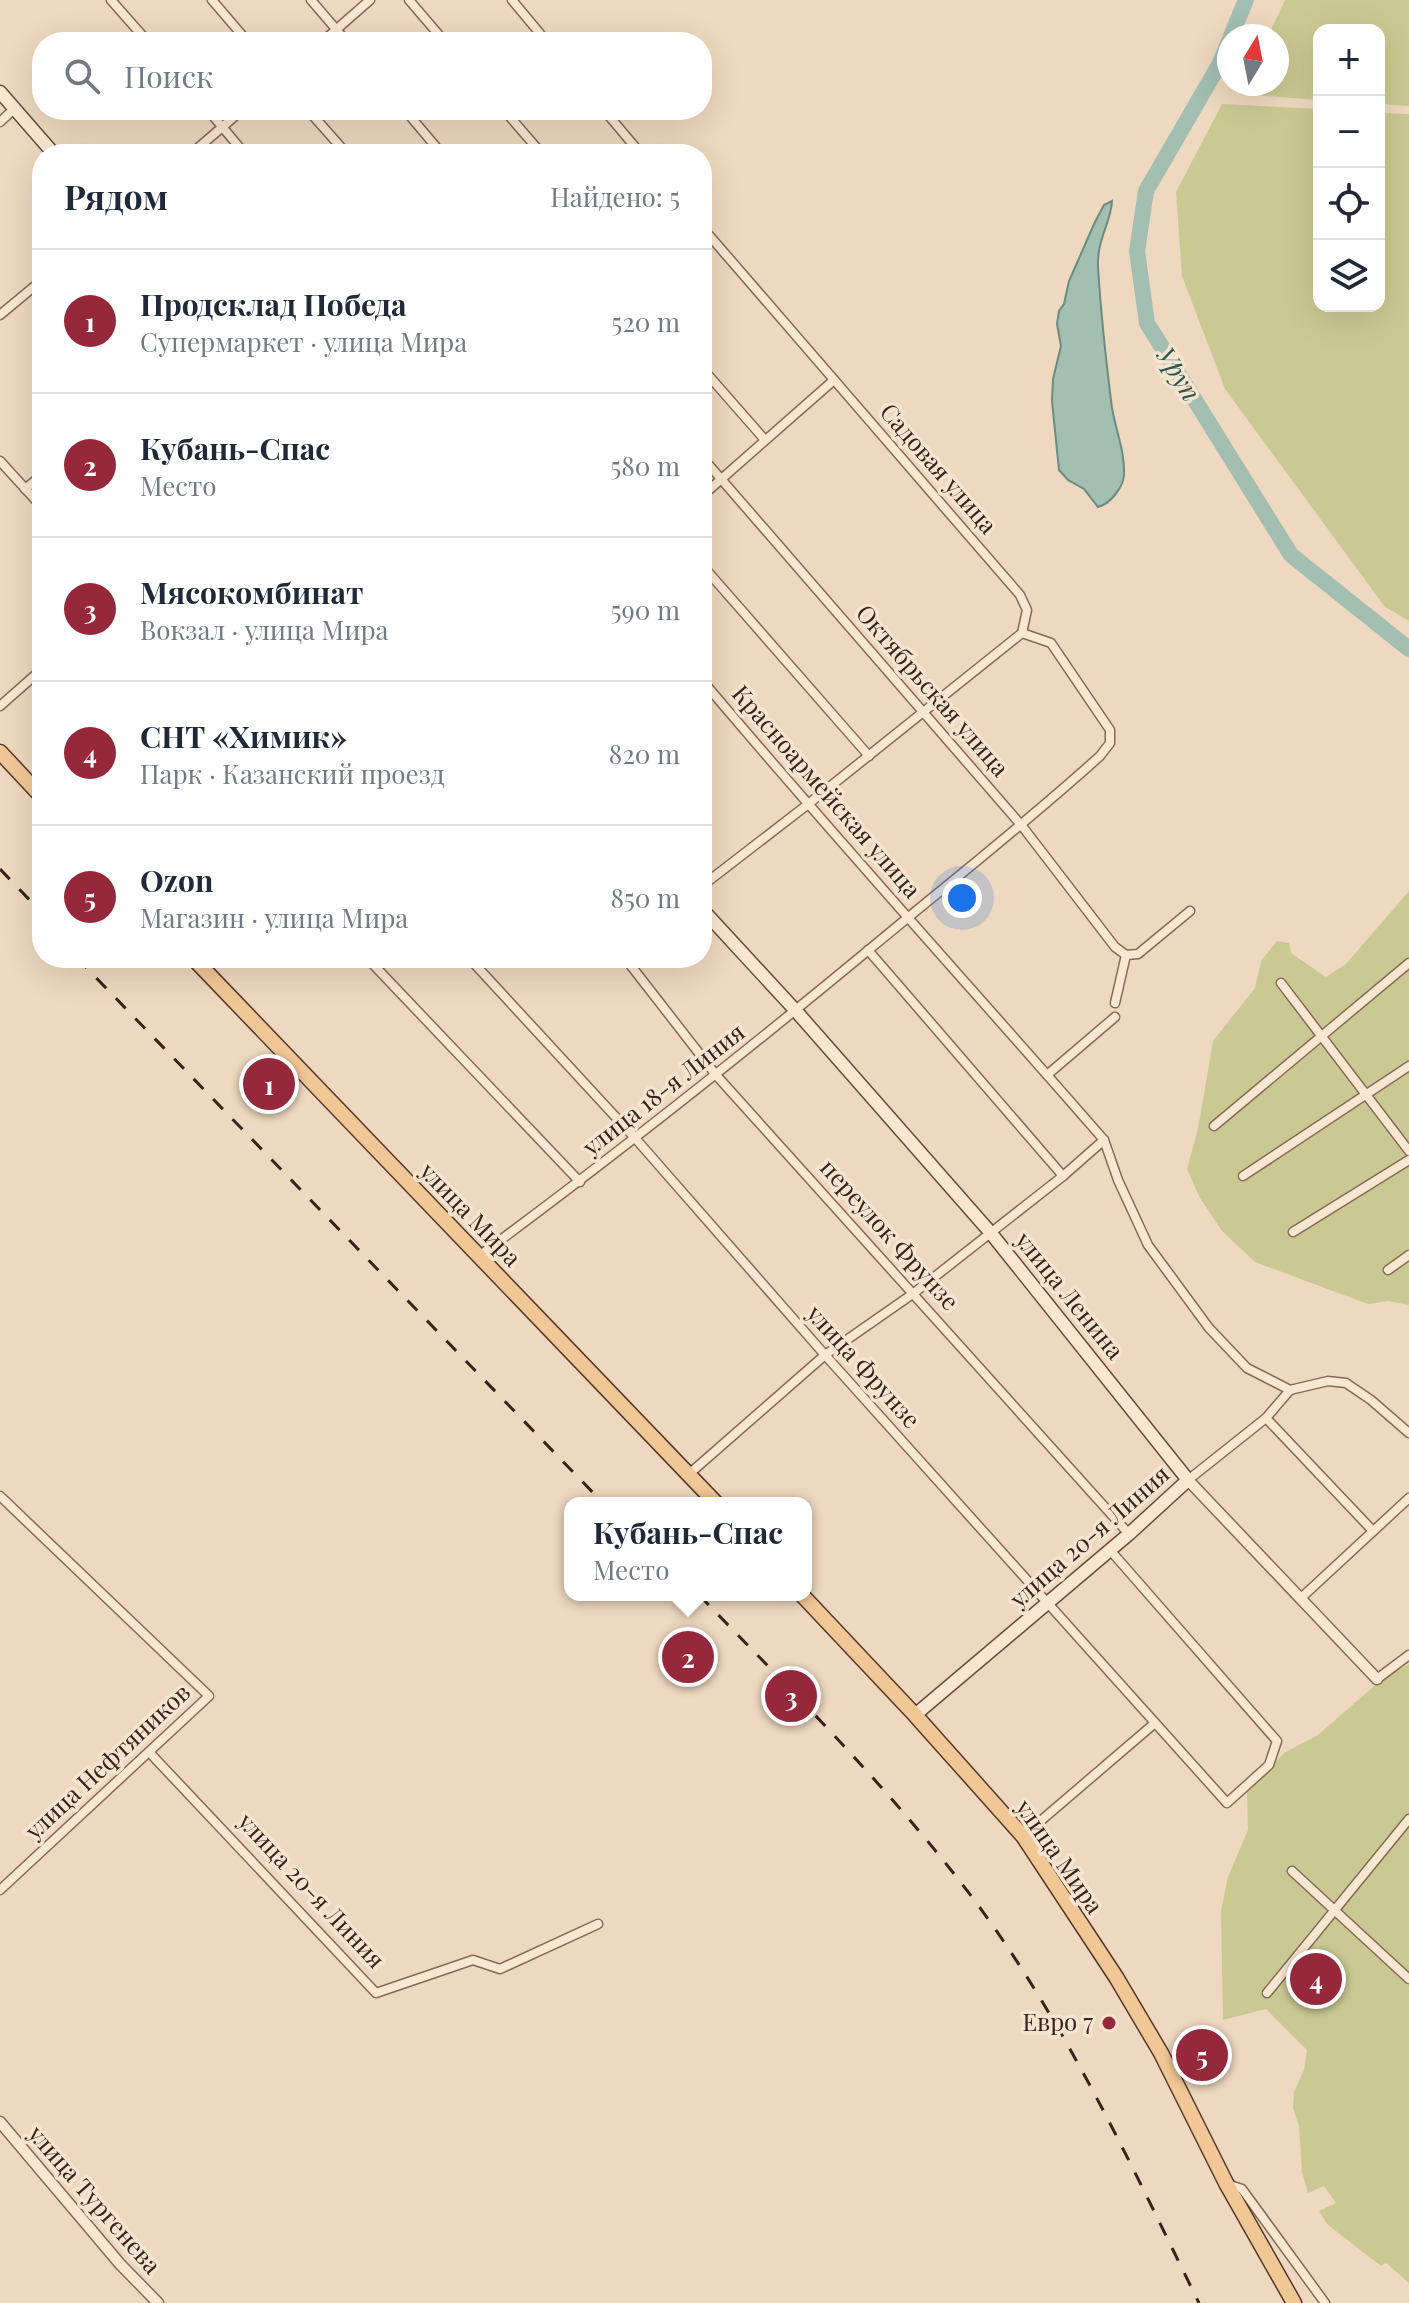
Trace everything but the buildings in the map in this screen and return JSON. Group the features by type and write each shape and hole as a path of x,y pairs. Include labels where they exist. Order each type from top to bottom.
{"main road":[{"path":"0,92 45,144"},
{"path":"0,752 32,786"},
{"name":"улица Ленина","path":"712,920 990,1232 1188,1480"},
{"name":"улица Мира","path":"203,968 710,1497"},
{"name":"улица 20-я Линия","path":"915,1715 1129,1534 1188,1480"},
{"name":"улица Мира","path":"808,1601 1023,1836 1116,1977 1161,2053 1226,2183 1294,2303"}],"street":[{"path":"111,0 139,32"},
{"path":"212,0 239,32"},
{"path":"311,0 339,32"},
{"path":"333,32 370,0"},
{"path":"409,0 436,32"},
{"path":"512,0 539,32"},
{"path":"0,122 14,109"},
{"path":"217,120 237,144"},
{"path":"203,144 231,120"},
{"path":"317,120 338,144"},
{"path":"413,120 434,144"},
{"path":"513,120 533,144"},
{"path":"612,120 633,144"},
{"name":"Садовая улица","path":"712,239 1020,595 1027,610 1022,633"},
{"path":"0,315 32,288"},
{"path":"712,379 765,440"},
{"path":"712,487 834,380"},
{"path":"0,461 32,496"},
{"name":"Октябрьская улица","path":"712,469 924,710 1022,826 1115,947 1126,955"},
{"path":"25,489 32,483"},
{"path":"712,576 869,756"},
{"path":"712,878 1022,633"},
{"name":"улица 18-я Линия","path":"479,1256 580,1182 796,1011 1022,826 1100,756 1110,743 1110,730 1051,643 1022,633"},
{"path":"0,706 32,678"},
{"name":"Красноармейская улица","path":"712,692 807,805 1104,1140 1118,1180 1148,1245 1209,1328 1247,1368 1290,1390"},
{"path":"1115,1003 1126,955 1138,954 1190,911"},
{"path":"868,950 1063,1176"},
{"path":"1214,1126 1409,963"},
{"path":"377,968 580,1182"},
{"name":"улица Фрунзе","path":"478,968 635,1138 1227,1803 1269,1765 1277,1741 1110,1550"},
{"name":"переулок Фрунзе","path":"633,968 716,1075 1129,1534"},
{"path":"1281,983 1409,1151"},
{"path":"1047,1075 1115,1017"},
{"path":"1243,1176 1409,1066"},
{"path":"689,1474 825,1355 914,1293 1104,1140"},
{"path":"1293,1232 1409,1160"},
{"path":"1388,1270 1409,1255"},
{"path":"1290,1390 1328,1381 1346,1383 1409,1433"},
{"name":"улица 20-я Линия","path":"1188,1480 1266,1418 1290,1390"},
{"path":"1266,1418 1373,1531"},
{"name":"улица Ленина","path":"1188,1480 1377,1679 1409,1655"},
{"name":"улица Нефтяников","path":"0,1496 209,1696 0,1890"},
{"path":"1301,1598 1409,1498"},
{"path":"1023,1836 1155,1723"},
{"name":"улица 20-я Линия","path":"149,1752 376,1993 473,1960 500,1969 598,1924"},
{"path":"1267,1993 1409,1819"},
{"path":"1292,1871 1409,1979"},
{"name":"улица Тургенева","path":"0,2122 120,2264 158,2303"},
{"name":"улица Мира","path":"1226,2183 1242,2189 1325,2303"}],"shaded area":[{"path":"1285,0 1409,0 1409,106 1385,104 1385,24 1313,24 1313,100 1266,96 1289,96 1289,24 1274,24"},
{"path":"1222,104 1313,109 1313,312 1385,312 1385,113 1409,114 1409,621 1385,607 1225,389 1182,276 1176,192"},
{"path":"1112,201 1098,267 1112,408 1122,450 1124,475 1115,495 1098,507 1084,489 1068,480 1059,470 1052,401 1053,379 1061,346 1057,324 1059,311 1095,222 1104,205"},
{"path":"1409,891 1409,1305 1388,1301 1368,1304 1255,1262 1222,1231 1200,1198 1187,1169 1198,1129 1213,1041 1255,988 1261,961 1277,941 1289,943 1291,953 1326,977 1346,964"},
{"path":"1409,1664 1409,2283 1386,2263 1381,2266 1327,2224 1319,2211 1336,2203 1324,2186 1308,2193 1302,2172 1299,2126 1293,2108 1294,2092 1304,2070 1307,2050 1266,2009 1223,2020 1221,1911 1228,1877 1248,1830 1247,1791 1284,1753 1318,1735 1380,1681"}],"waterway":[{"name":"Уруп","path":"1236,24 1246,0"},
{"name":"Уруп","path":"1217,68 1146,191 1137,251 1147,323 1291,555 1409,649"}],"railway":[{"path":"0,869 32,903"},
{"path":"87,968 597,1497"},
{"path":"705,1601 877,1782 975,1901 1008,1948 1068,2046 1199,2303"}],"place":[{"name":"Продсклад Победа","path":"269,1084"},
{"name":"Кубань-Спас","path":"688,1657"},
{"name":"Мясокомбинат","path":"791,1696"},
{"name":"СНТ «Химик»","path":"1316,1979"},
{"name":"Евро 7","path":"1109,2023"},
{"name":"Ozon","path":"1202,2055"}]}
